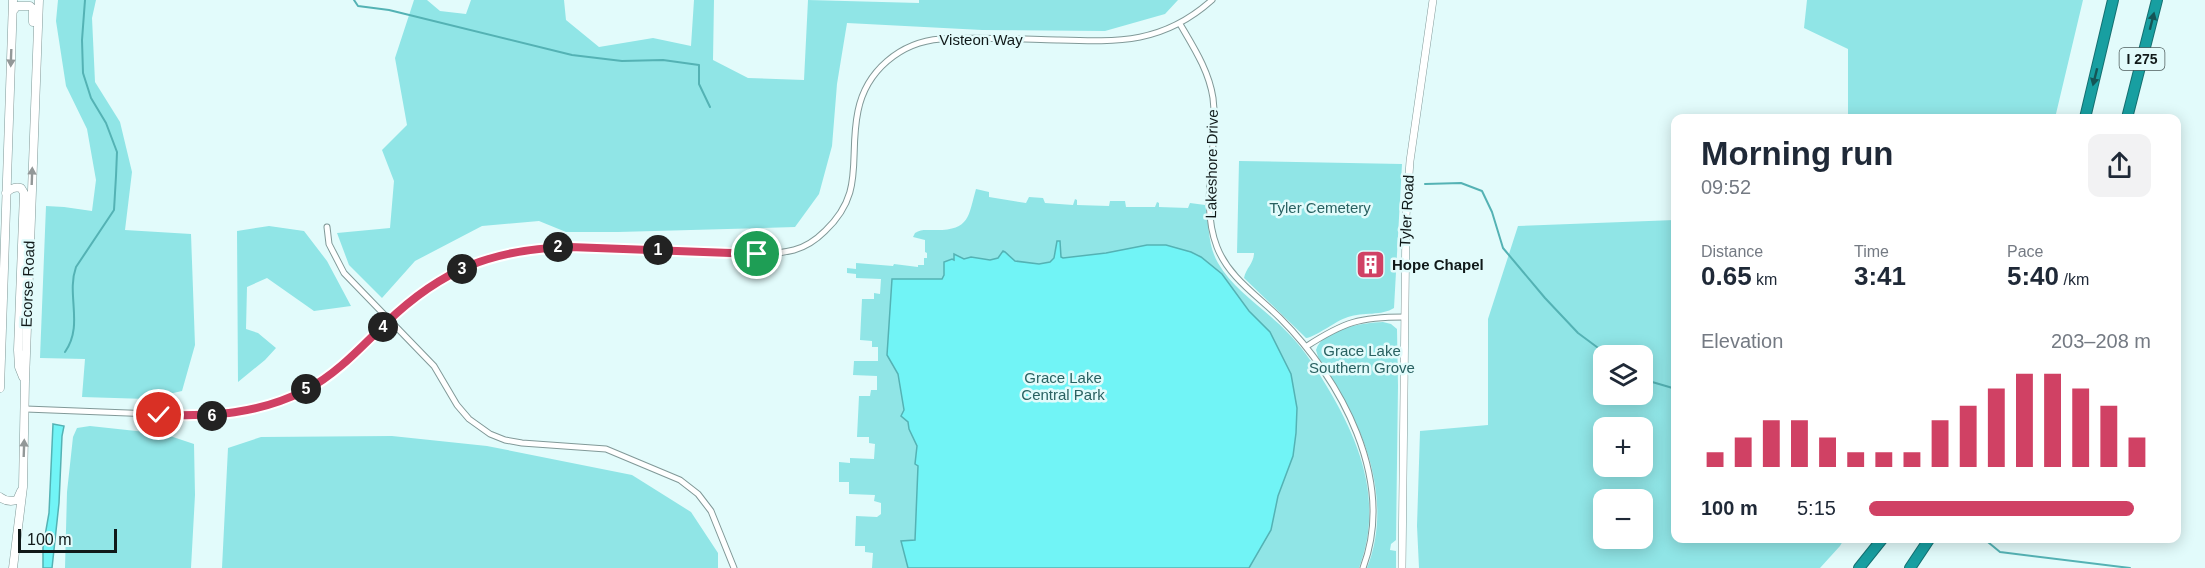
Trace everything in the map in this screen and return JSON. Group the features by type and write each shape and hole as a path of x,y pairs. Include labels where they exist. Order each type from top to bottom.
{"highway":[{"name":"I 275","path":"2086,114 2113,0"},
{"name":"I 275","path":"2128,114 2157,0"},
{"path":"1859,568 1879,543"},
{"path":"1910,568 1927,543"}],"main road":[{"name":"Ecorse Road","path":"0,388 13,0"},
{"name":"Ecorse Road","path":"13,568 23,487 39,0"},
{"path":"13,11 21,5 30,6 33,9 31,71 36,82"},
{"path":"6,193 18,187 24,193 18,350 19,367 25,381"},
{"path":"0,497 6,501 17,500 23,487"}],"street":[{"name":"Visteon Way","path":"26,409 204,416 251,410 286,398 323,380 425,290 448,276 484,259 525,250 570,247 766,254 795,250 820,236 833,223 845,205 854,178 856,120 859,105 873,76 887,60 900,51 919,43 947,39 1124,41 1152,35 1180,24 1212,0"},
{"name":"Tyler Road","path":"1402,568 1404,317 1408,191 1433,0"},
{"name":"Lakeshore Drive","path":"1180,24 1205,70 1213,99 1210,214 1217,248 1235,276 1280,317 1306,346 1327,377 1352,422 1367,462 1373,516 1369,547 1363,568"},
{"path":"327,227 330,244 344,273 438,370 463,412 475,424 505,440 606,449 684,482 698,494 711,511 734,568"},
{"path":"1306,346 1348,322 1404,317"}],"green space":[{"path":"58,0 96,0 92,18 95,82 120,122 132,172 125,230 191,234 195,345 182,391 147,399 82,397 85,359 40,358 46,206 92,211 96,180 87,129 66,86 56,21"},
{"path":"414,0 427,0 440,11 466,14 471,0 564,0 566,20 599,47 653,38 691,46 694,0 714,0 713,60 748,78 804,80 808,0 919,3 919,0 1178,0 1165,14 1105,31 982,30 847,23 837,84 832,146 819,194 795,227 566,232 539,221 482,226 415,261 382,298 349,265 337,233 390,228 394,181 382,150 407,125 395,58"},
{"path":"1807,0 2083,0 2056,114 1848,114 1848,49 1804,28"},
{"name":"Tyler Cemetery","path":"1239,161 1402,164 1394,308 1384,312 1348,317 1306,338 1244,278 1254,253 1237,253"},
{"name":"Grace Lake Central Park","path":"976,189 989,192 989,197 1026,203 1029,197 1043,198 1045,203 1073,205 1075,199 1077,205 1109,206 1110,201 1125,201 1126,207 1155,207 1157,202 1159,207 1188,208 1190,203 1205,205 1210,242 1218,263 1233,283 1280,325 1300,347 1329,390 1351,432 1365,476 1369,498 1366,544 1359,568 872,568 873,553 865,552 865,546 855,546 856,516 877,517 881,514 881,503 874,501 875,495 849,494 849,482 839,482 839,462 850,463 850,458 874,459 875,444 869,443 869,437 857,437 859,396 870,396 871,390 877,390 877,376 853,375 854,361 878,361 878,347 872,347 872,341 860,340 862,299 874,299 874,293 880,294 881,279 856,278 856,274 847,273 847,268 856,269 856,263 918,267 918,265 924,265 924,258 927,258 925,240 913,237 915,233 924,230 945,230 961,225 969,215"},
{"path":"1671,220 1671,543 1842,543 1820,568 1419,568 1417,526 1420,431 1488,425 1488,319 1518,226"},
{"path":"269,226 304,231 327,261 351,306 314,311 267,278 247,287 246,329 258,333 276,348 238,382 237,231"},
{"name":"Grace Lake Southern Grove","path":"1383,322 1397,329 1396,540 1391,544 1390,550 1396,551 1396,568 1367,568 1374,547 1377,526 1375,483 1355,421 1316,350 1327,336 1335,332 1355,325"},
{"path":"90,426 164,434 194,444 195,495 191,568 65,568 67,492 73,437 77,428"},
{"path":"392,436 487,446 632,475 691,512 718,553 718,568 222,568 228,448 261,437"}],"shaded area":[{"name":"Grace Lake Central Park","path":"1057,241 1060,241 1063,258 1147,245 1166,245 1191,252 1222,274 1249,311 1270,332 1291,374 1297,408 1296,433 1293,456 1278,496 1271,530 1249,568 908,568 901,541 915,540 917,446 908,422 901,416 904,410 898,374 887,355 892,279 942,279 944,262 954,260 954,254 964,259 971,257 990,260 998,258 1003,251 1015,261 1039,264 1050,262 1054,258"},
{"path":"53,424 64,426 59,503 52,568 43,568 43,547 49,513"}],"waterway":[{"path":"65,352 71,342 73,331 73,278 76,267 114,210 116,176 117,152 106,123 91,98 83,73 82,40 85,0"},
{"path":"354,0 358,6 389,10 572,55 622,61 663,60 699,65 699,84 710,107"},
{"path":"1425,184 1461,183 1482,191 1492,212 1503,248 1545,298 1578,333 1594,345"},
{"path":"1653,382 1671,388"},
{"path":"1989,543 2000,552 2130,568"}],"place":[{"name":"Hope Chapel","path":"1371,265"}],"route":[{"path":"159,415 231,414 269,405 307,389 336,371 389,320 425,290 441,279 484,259 525,250 570,247 757,254"}]}
